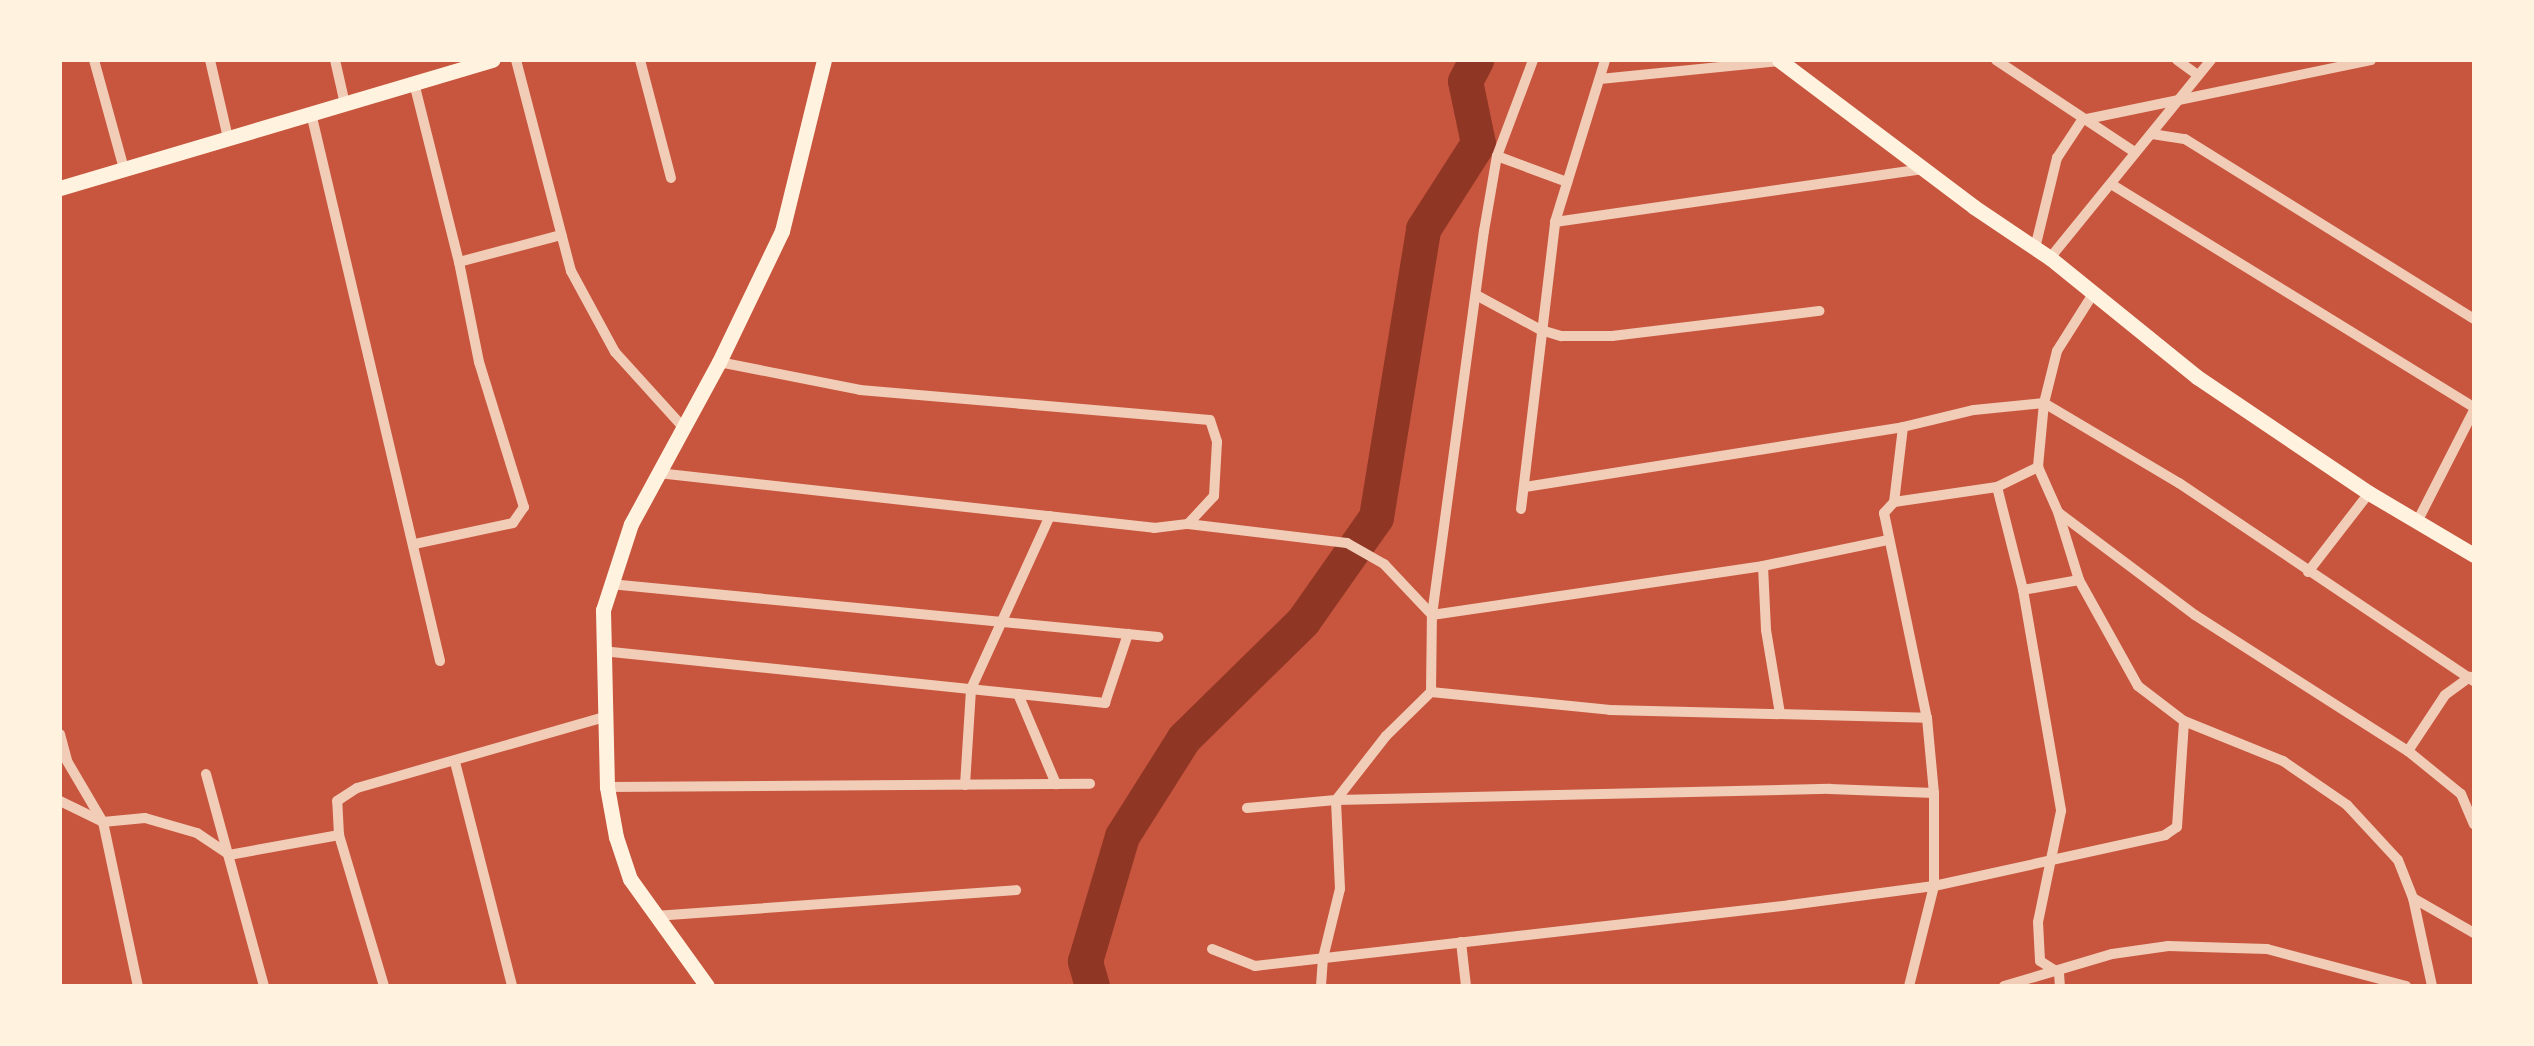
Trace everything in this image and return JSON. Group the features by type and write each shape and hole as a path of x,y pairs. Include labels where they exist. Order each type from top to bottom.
{"main road":[{"path":"60,188 414,83 472,62 492,60"},
{"path":"707,986 630,879 616,838 607,787 603,610 630,524 719,362 782,230 824,60"},
{"path":"1779,60 1923,169 2050,258 2197,378 2369,493 2474,555"}],"street":[{"path":"94,60 124,169"},
{"path":"210,60 228,138"},
{"path":"335,60 345,104"},
{"path":"516,60 570,271 614,352 683,427"},
{"path":"640,60 671,178"},
{"path":"1322,986 1323,958 1340,889 1336,800 1386,736 1431,692 1432,615 1496,156 1534,60"},
{"path":"1520,510 1554,222 1605,60"},
{"path":"1600,79 1779,60"},
{"path":"1996,60 2133,151"},
{"path":"2177,60 2198,75"},
{"path":"2050,258 2133,151 2152,134 2212,60"},
{"path":"2035,248 2058,158 2082,120 2371,60"},
{"path":"414,83 459,262 479,362 524,507 513,523 415,544"},
{"path":"311,114 440,660"},
{"path":"2152,134 2186,139 2474,319"},
{"path":"1496,156 1567,182"},
{"path":"1554,222 1923,169"},
{"path":"2111,184 2474,408 2418,522"},
{"path":"459,262 561,235"},
{"path":"2094,294 2057,351 2044,402 2038,466 2080,580 2138,686 2184,722 2283,761 2347,805 2398,860 2414,898 2432,986"},
{"path":"1478,296 1541,330 1562,336 1612,336 1820,311"},
{"path":"719,362 860,390 1210,420 1216,442 1214,496 1188,524"},
{"path":"1525,487 1904,427 1974,410 2044,402 2178,483 2472,678 2445,695 2408,752"},
{"path":"1904,427 1894,502 1884,513 1927,718 1934,793 1934,886 1909,986"},
{"path":"1894,502 1996,487 2038,466"},
{"path":"658,474 1154,528 1188,524 1347,543 1384,564 1432,615"},
{"path":"1996,487 2023,590 2061,811 2038,922 2040,961 2059,973"},
{"path":"2308,572 2369,493"},
{"path":"2058,512 2195,615 2408,752 2461,794 2474,824"},
{"path":"965,785 971,689 1050,516"},
{"path":"1432,615 1763,566 1887,540"},
{"path":"1763,566 1766,630 1780,714"},
{"path":"2023,590 2080,580"},
{"path":"610,584 1158,637"},
{"path":"602,651 1105,703 1128,634"},
{"path":"1431,692 1610,710 1927,718"},
{"path":"1018,694 1056,784"},
{"path":"384,986 339,835 337,801 358,788 455,762 482,748 604,717"},
{"path":"1212,949 1255,966 1934,886 2165,835 2176,827 2184,722"},
{"path":"60,734 66,761 103,822 138,986"},
{"path":"455,762 512,986"},
{"path":"206,774 264,986"},
{"path":"607,787 1090,784"},
{"path":"1247,808 1336,800 1830,789 1934,793"},
{"path":"60,801 103,822 145,818 197,833 229,855 339,835"},
{"path":"656,916 1016,890"},
{"path":"2414,898 2474,932"},
{"path":"1461,942 1466,986"},
{"path":"2004,986 2059,973 2112,954 2168,946 2268,948 2406,986"},
{"path":"2059,973 2060,986"}],"waterway":[{"path":"1092,986 1085,961 1122,836 1184,738 1303,621 1376,517 1423,229 1478,143 1465,81 1476,60"}]}
